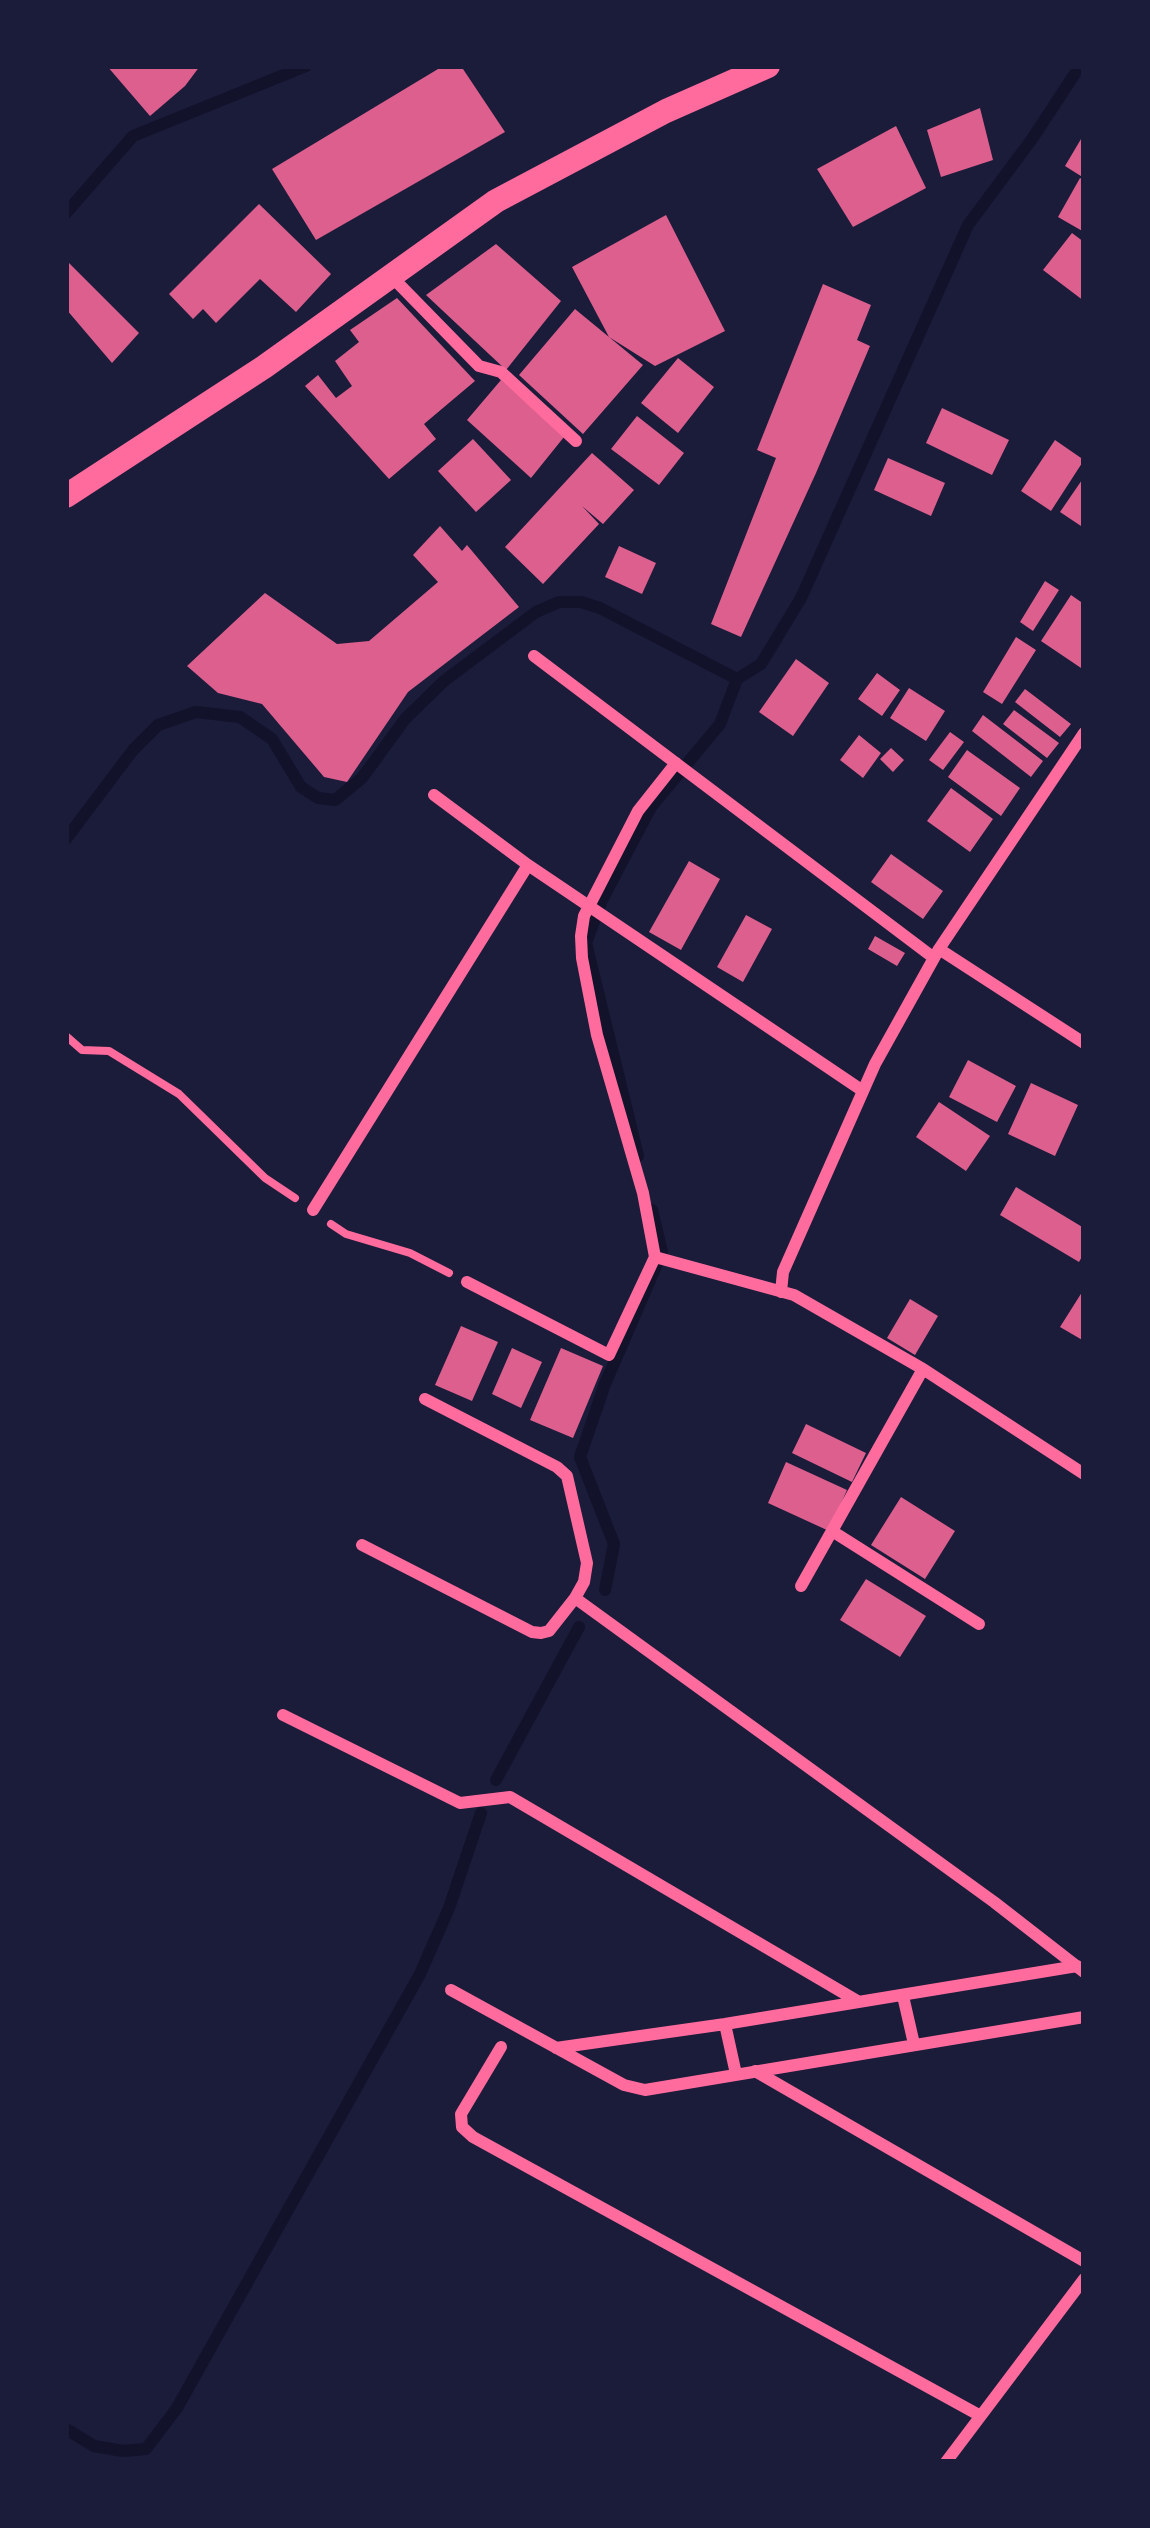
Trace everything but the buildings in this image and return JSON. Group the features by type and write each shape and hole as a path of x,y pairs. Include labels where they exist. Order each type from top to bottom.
{"main road":[{"path":"66,496 264,367 514,191 666,111 768,66"}],"street":[{"path":"390,275 479,366 501,372 576,441"},
{"path":"534,656 937,953 1084,1042"},
{"path":"781,1292 783,1272 863,1090 937,953 1084,733"},
{"path":"466,1282 609,1355 660,1259 598,1035 581,936 584,916 596,911 638,811 682,767"},
{"path":"434,795 528,866 863,1090"},
{"path":"313,1210 528,866"},
{"path":"660,1259 794,1295 923,1369 1084,1474"},
{"path":"801,1586 923,1369"},
{"path":"362,1545 532,1632 549,1631 584,1582 587,1563 567,1476 425,1399"},
{"path":"832,1531 980,1624"},
{"path":"575,1598 1080,1969"},
{"path":"283,1715 460,1803 510,1797 860,2002"},
{"path":"555,2048 1080,1969"},
{"path":"451,1990 624,2086 645,2090 1084,2017"},
{"path":"903,1996 914,2044"},
{"path":"725,2024 736,2074"},
{"path":"501,2047 461,2114 462,2127 473,2137 979,2415"},
{"path":"754,2071 1084,2261"},
{"path":"946,2462 1084,2279"}],"path":[{"path":"66,1036 82,1050 109,1051 178,1094 265,1178 346,1234 410,1253 466,1282"}],"waterway":[{"path":"66,213 133,136 306,66"},
{"path":"638,1156 586,943 602,900 651,807 720,724 737,679 761,664 801,598 968,225 1080,66"},
{"path":"66,839 133,750 158,725 196,712 240,717 272,739 301,787 318,798 335,800 362,778 405,719 444,681 536,612 559,602 600,608 737,679"},
{"path":"605,1590 614,1544 580,1457 605,1384 662,1252 652,1210"},
{"path":"496,1780 579,1627"},
{"path":"66,2429 94,2446 146,2449 177,2408 420,1974 449,1908 481,1813"}]}
